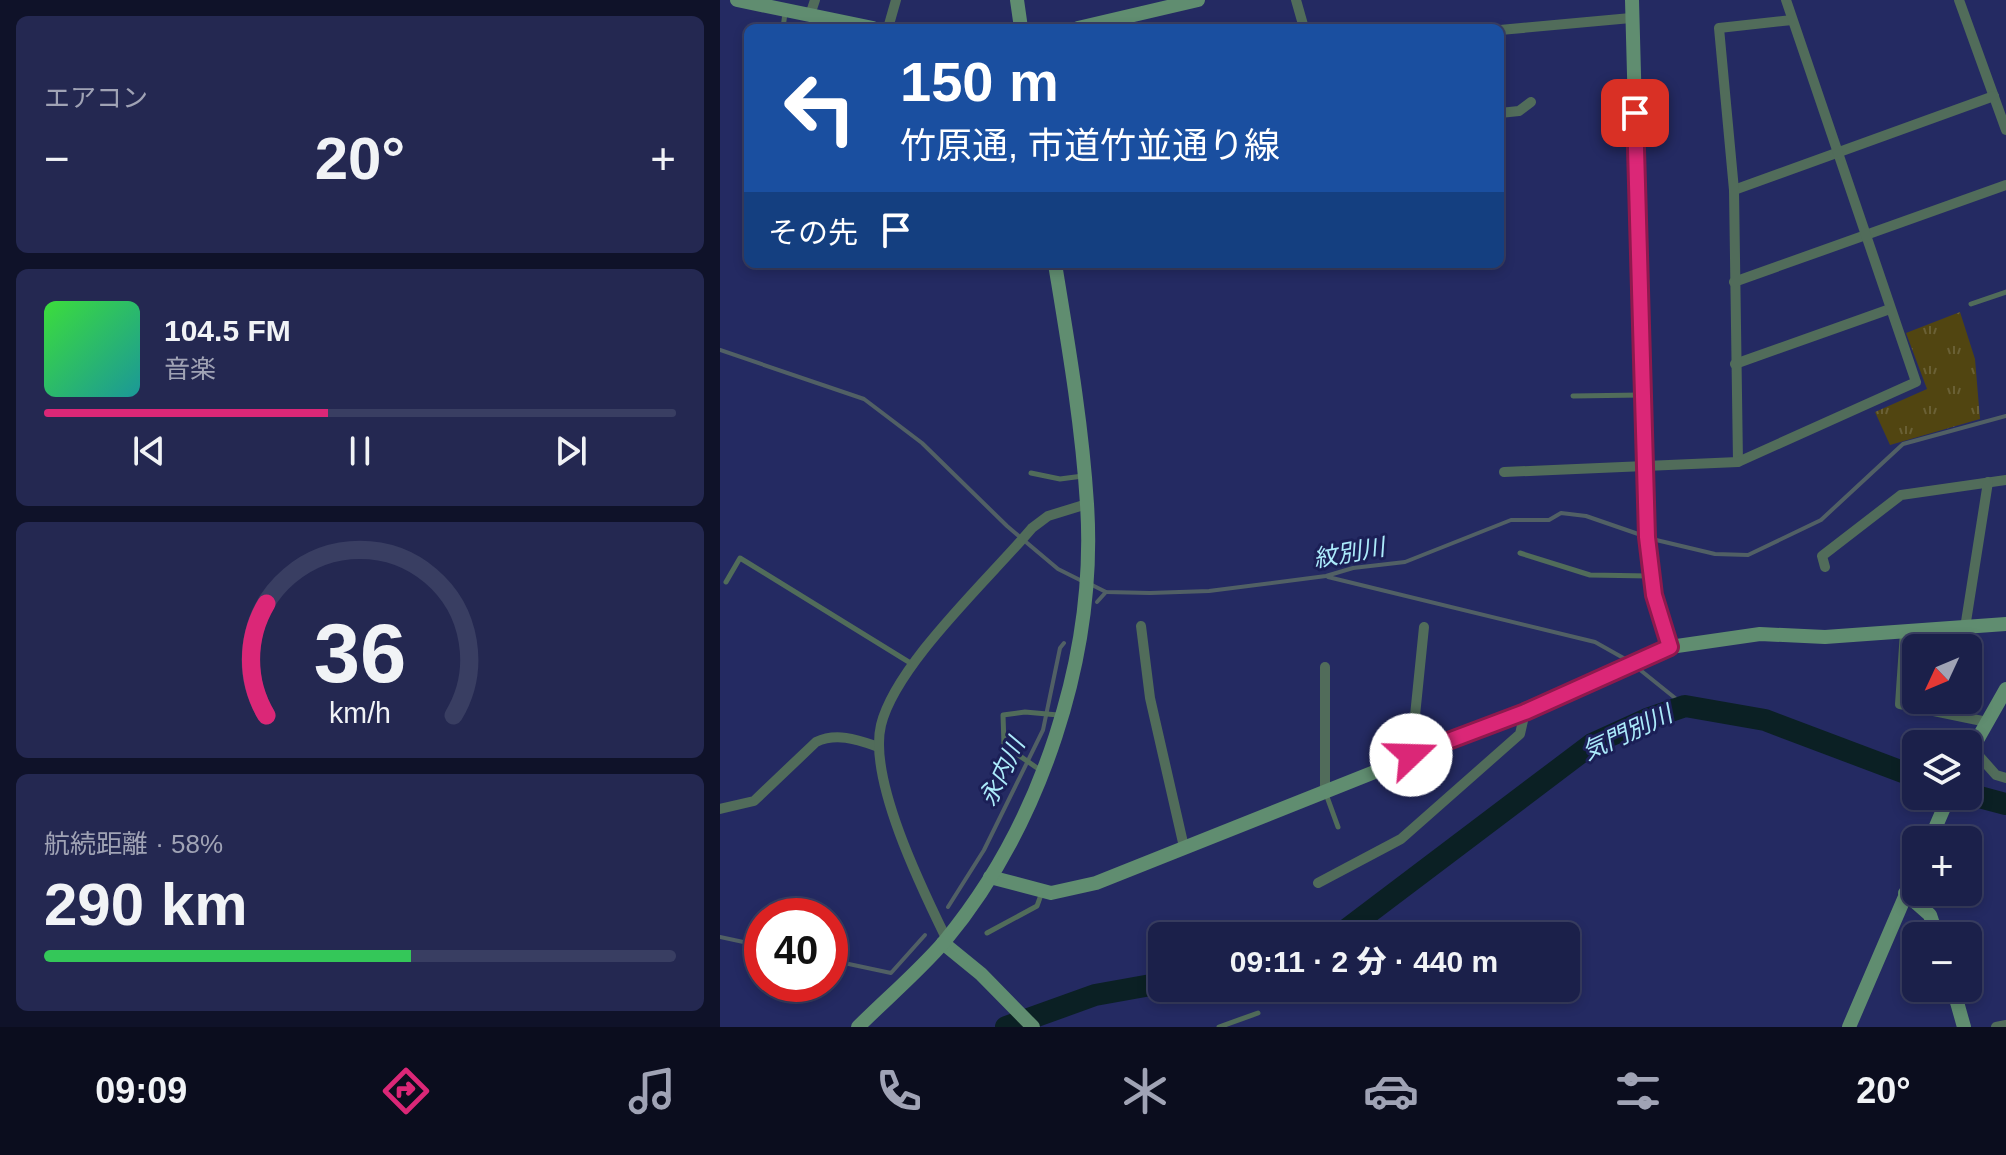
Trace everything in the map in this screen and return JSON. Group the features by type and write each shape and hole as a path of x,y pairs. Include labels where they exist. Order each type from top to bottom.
{"street":[{"path":"737,0 785,10 813,7 862,24"},
{"path":"889,24 896,0"},
{"path":"1017,0 1020,24"},
{"path":"1095,24 1198,0"},
{"path":"1296,0 1303,24"},
{"path":"1632,0 1646,519 1650,576 1670,647"},
{"path":"1504,472 1738,462 1916,382 1786,0"},
{"path":"1959,0 2006,130"},
{"path":"1504,30 1631,18"},
{"path":"1738,462 1734,190 1719,28 1792,20"},
{"path":"1734,190 1994,96"},
{"path":"1504,113 1519,111 1531,102"},
{"path":"1734,282 2006,185"},
{"path":"858,1027 944,940 990,877 1017,831 1044,772 1063,716 1081,618 1087,558 1087,504 1056,268"},
{"path":"1735,364 1890,309"},
{"path":"1825,567 1822,556 1901,495 2006,480"},
{"path":"1965,628 1988,482"},
{"path":"1033,1027 944,940 903,840 882,770 879,747 881,725 912,665 1032,528 1048,516 1087,504"},
{"path":"990,877 1042,892 1096,883 1525,712 1670,647 1760,634 1825,637 2006,624"},
{"path":"1141,626 1150,698 1184,847"},
{"path":"1411,755 1424,627"},
{"path":"1905,632 1900,704 1987,722"},
{"path":"1325,667 1325,791"},
{"path":"1982,731 2006,689"},
{"path":"1318,883 1401,839 1520,734 1525,712"},
{"path":"720,809 754,801 816,742 826,737 846,737 879,747"},
{"path":"1982,763 1996,775 2006,778"},
{"path":"1849,1027 1902,900"},
{"path":"1920,906 1930,915 1932,922"},
{"path":"1957,1002 1964,1027"},
{"path":"1996,1027 2006,1025"}],"lane":[{"path":"783,24 785,10"},
{"path":"1971,304 2006,292"},
{"path":"1573,396 1642,395"},
{"path":"1031,473 1060,479 1084,476"},
{"path":"1520,553 1590,575 1650,576"},
{"path":"726,582 740,558 912,665"},
{"path":"1044,772 1013,755 1004,745 1003,715 1025,712 1063,716"},
{"path":"1325,791 1338,827"},
{"path":"987,933 1037,906 1042,892"},
{"path":"1219,1027 1258,1013"}],"green space":[{"path":"1960,312 1975,359 1980,419 1890,445 1875,412 1927,389 1906,333"}],"waterway":[{"name":"紋別川","path":"720,350 864,399 922,443 1007,526 1058,569 1082,581"},
{"name":"紋別川","path":"1652,539 1715,554 1748,555 1821,520 1903,444 2006,416"},
{"name":"紋別川","path":"1090,584 1106,592 1150,593 1209,591 1326,576 1353,568 1405,562 1511,520 1549,520 1561,513 1586,516 1644,536"},
{"path":"1328,577 1595,642 1627,660"},
{"name":"永内川","path":"1097,602 1106,592"},
{"name":"永内川","path":"948,907 984,850 1043,730 1060,648 1064,643"},
{"path":"1634,665 1685,706"},
{"name":"気門別川","path":"1357,922 1592,744 1685,706 1765,720 1902,772"},
{"name":"気門別川","path":"1982,798 2006,804"},
{"name":"永内川","path":"848,964 891,973 925,935"},
{"name":"永内川","path":"720,937 744,942"},
{"name":"気門別川","path":"1006,1027 1095,995 1148,986"}],"route":[{"path":"1411,755 1525,712 1670,647 1650,576 1647,537 1635,113"}]}
